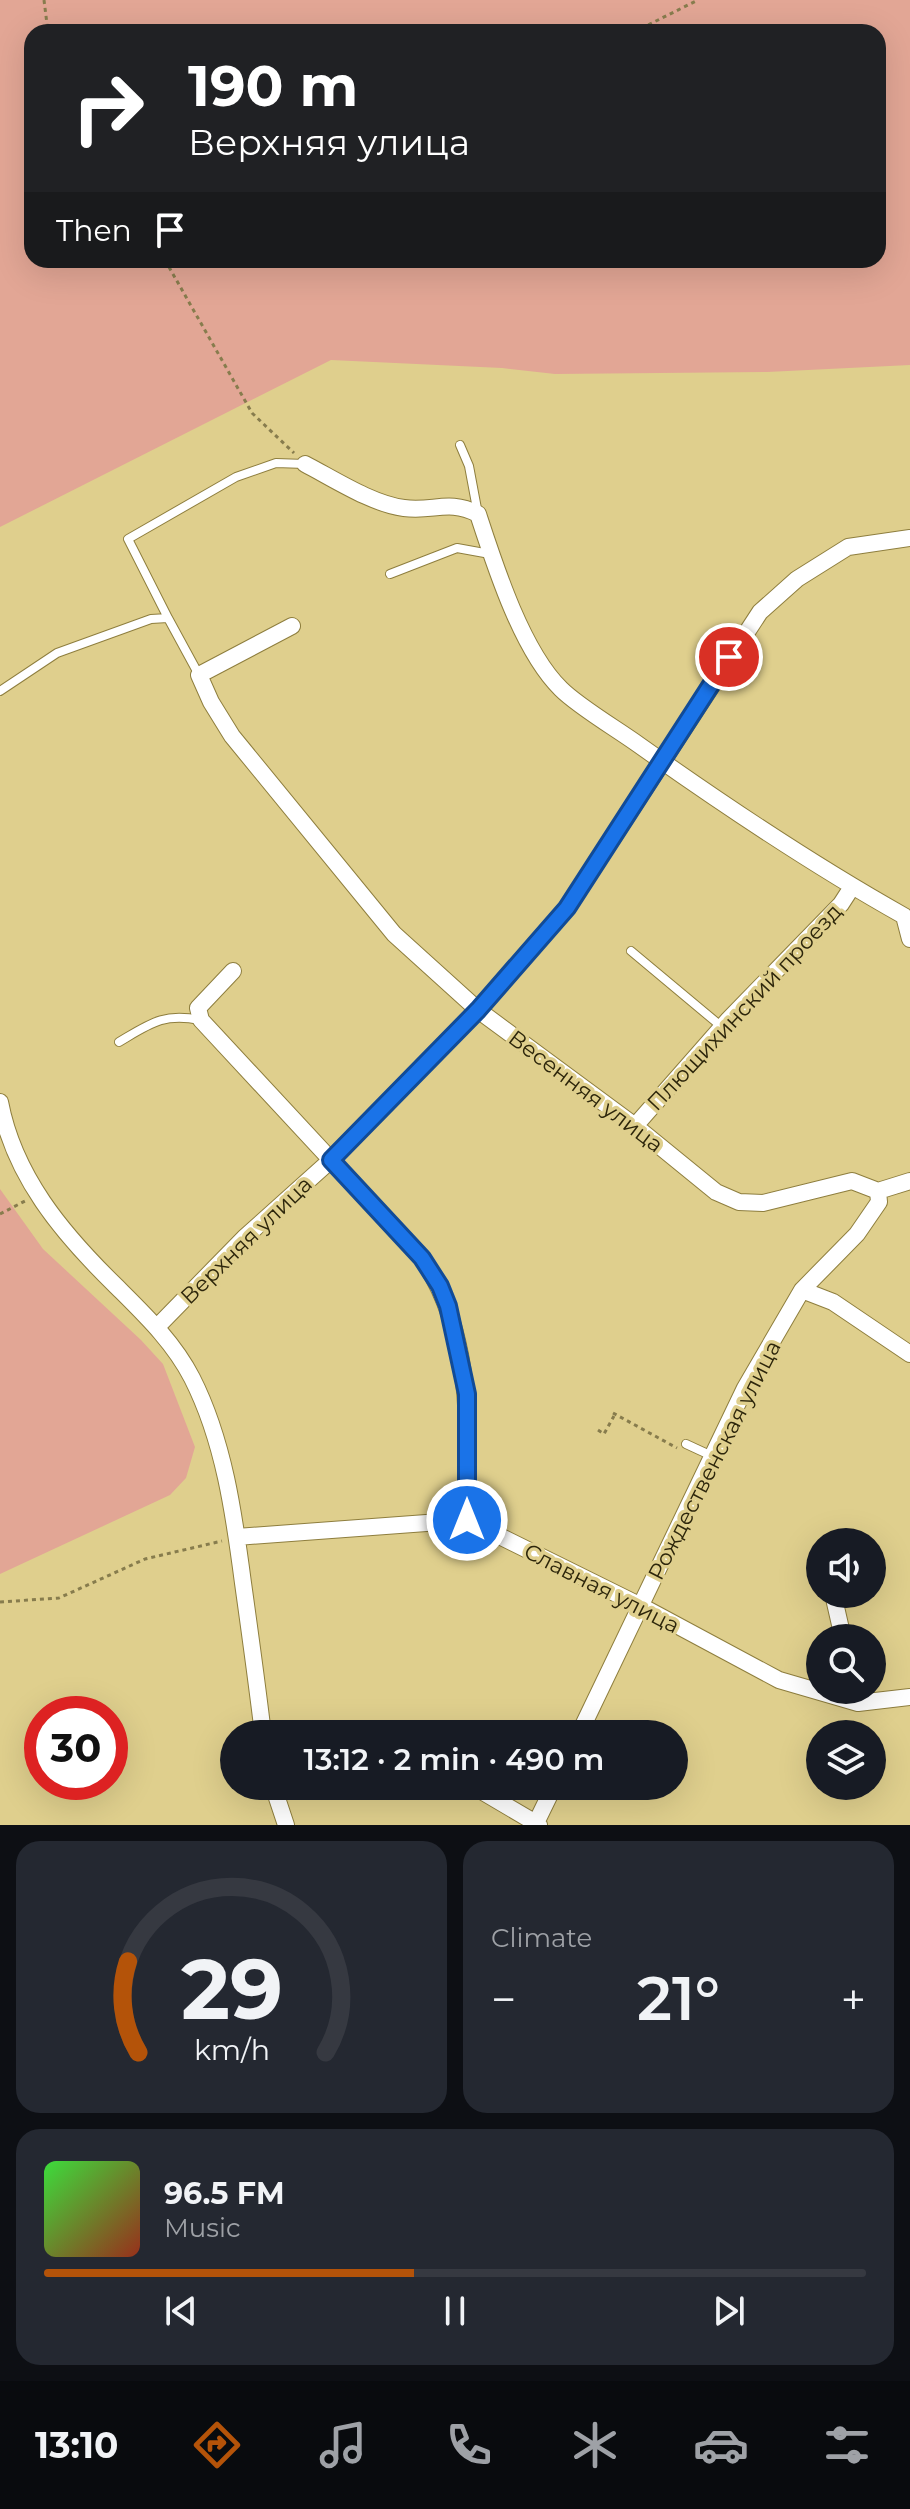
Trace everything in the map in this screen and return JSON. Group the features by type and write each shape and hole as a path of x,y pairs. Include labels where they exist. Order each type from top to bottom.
{"street":[{"path":"305,464 360,493 403,508 462,506 478,514 491,554 534,652 561,689 662,762 852,887 907,916 910,939"},
{"name":"Верхняя улица","path":"157,1327 244,1238 331,1160 478,1010 577,895 760,612 797,579 848,547 910,538"},
{"path":"199,675 292,626"},
{"name":"Весенняя улица","path":"199,675 232,736 394,934 478,1010 635,1126 716,1192 739,1202 763,1203 852,1181 878,1191"},
{"name":"Плющихинский проезд","path":"635,1126 722,1027 831,915 852,887"},
{"path":"233,971 198,1008 201,1020 422,1258 440,1286 448,1306 467,1394 467,1520 237,1537"},
{"path":"0,1102 13,1143 37,1194 64,1233 157,1327 191,1377 206,1410 227,1479 261,1720"},
{"path":"878,1191 910,1181"},
{"name":"Рождественская улица","path":"586,1720 745,1388 802,1290 857,1234 879,1202 878,1191"},
{"path":"802,1290 833,1302 910,1354"},
{"name":"Славная улица","path":"467,1520 641,1606 779,1680 806,1686"},
{"name":"Славная улица","path":"886,1697 910,1697"},
{"path":"278,1800 286,1825"},
{"path":"496,1800 537,1825 548,1800"}],"lane":[{"path":"460,445 469,466 478,514"},
{"path":"199,675 128,539 236,477 276,463 305,464"},
{"path":"390,574 457,548 491,554"},
{"path":"0,691 57,653 151,619 168,618"},
{"path":"631,951 722,1027"},
{"path":"119,1042 153,1023 176,1016 201,1020"},
{"path":"684,1447 712,1457"}],"path":[{"path":"44,0 47,24"},
{"path":"650,24 698,0"},
{"path":"169,268 252,413 305,464"},
{"path":"0,1214 37,1194"},
{"path":"598,1430 604,1434 614,1414 684,1447"},
{"path":"0,1602 59,1598 145,1559 237,1537"}],"shaded area":[{"path":"0,0 910,0 910,365 767,372 555,374 502,368 331,360 0,527"},
{"path":"0,1189 43,1249 163,1364 195,1447 186,1478 170,1495 0,1574"}],"route":[{"path":"467,1520 467,1394 448,1306 440,1286 422,1258 331,1160 478,1010 567,908 729,657"}]}
